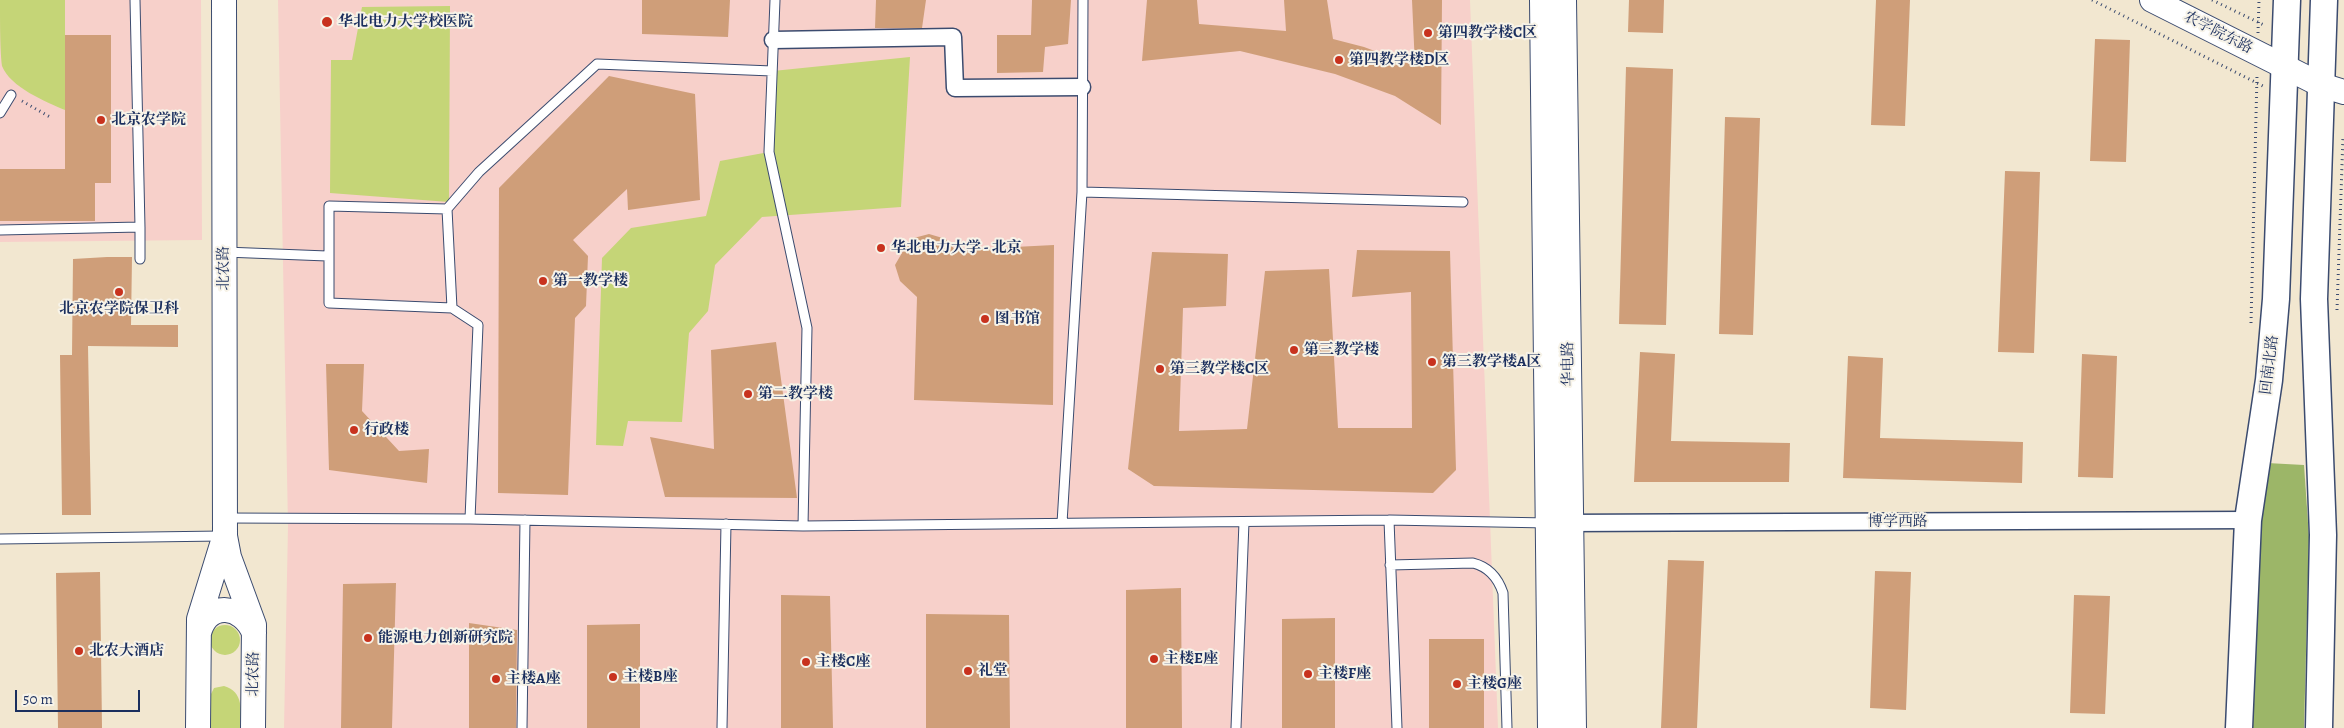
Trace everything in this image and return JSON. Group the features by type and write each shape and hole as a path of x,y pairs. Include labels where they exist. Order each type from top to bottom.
{"main road":[{"name":"回南北路","path":"2239,728 2248,520 2274,332 2287,0"},
{"path":"2319,728 2324,536 2314,299 2332,89 2324,0"}],"street":[{"name":"北农路","path":"224,0 225,527 229,557 250,610 254,633 253,728"},
{"name":"华电路","path":"1542,0 1559,523 1574,728"},
{"name":"华电路","path":"1550,728 1559,523 1564,0"},
{"name":"农学院东路","path":"2152,0 2332,89"},
{"path":"773,40 953,37 955,88 1082,86"},
{"name":"博学西路","path":"1559,523 2248,520"},
{"name":"北农路","path":"198,728 198,635 201,611 225,527"},
{"path":"198,635 200,627 209,616 221,610 228,610 246,619 254,633"}],"lane":[{"path":"135,0 140,260"},
{"path":"775,0 769,152 807,328 803,526"},
{"path":"1062,522 1082,192 1082,0"},
{"path":"452,308 448,208 479,172 597,64 772,71"},
{"path":"0,113 11,95"},
{"path":"1082,192 1463,202"},
{"path":"448,208 329,206 327,256 329,303 452,308 478,325 470,519"},
{"path":"0,230 140,228"},
{"path":"224,252 327,256"},
{"path":"0,539 225,527 470,519 803,526 1389,520 1559,523"},
{"path":"522,728 525,520"},
{"path":"1389,520 1397,728"},
{"path":"1236,728 1244,522"},
{"path":"722,728 726,524"},
{"path":"1390,565 1473,563 1481,565 1499,580 1503,601 1507,728"}],"path":[{"path":"2092,0 2232,71"},
{"path":"2212,0 2235,12"},
{"path":"11,95 50,117"}],"shaded area":[{"name":"北京农学院","path":"0,0 201,0 202,240 0,242"},
{"name":"华北电力大学 - 北京","path":"278,0 1470,0 1498,728 284,728 288,526"}],"green space":[{"path":"0,0 65,0 65,110 29,93 6,74 1,59"},
{"path":"450,6 449,202 330,193 331,60 352,60 362,7"},
{"path":"910,57 901,207 762,217 715,265 708,311 689,333 682,422 628,421 623,446 596,445 602,258 631,228 706,216 720,161 769,152 773,71"},
{"path":"2267,463 2304,465 2309,537 2304,728 2251,728 2258,537"},
{"path":"225,625 236,629 240,640 236,651 225,655 214,651 210,640 214,629"},
{"path":"224,686 235,693 240,702 240,728 208,728 209,698 214,688"}],"building":[{"path":"642,0 730,0 728,37 642,34"},
{"path":"876,0 926,0 922,28 875,28"},
{"path":"1032,0 1071,0 1068,44 1045,47 1043,72 997,73 997,35 1031,35"},
{"path":"1147,0 1197,0 1199,24 1286,31 1284,0 1327,0 1333,39 1364,47 1415,66 1412,0 1442,0 1441,125 1395,96 1335,74 1240,51 1142,61"},
{"path":"1629,0 1664,0 1663,33 1628,32"},
{"path":"1876,0 1910,0 1905,126 1871,125"},
{"path":"65,35 111,35 111,183 95,183 95,221 0,221 0,169 65,169"},
{"path":"2095,39 2130,40 2126,162 2090,161"},
{"path":"1626,67 1673,69 1666,325 1619,324"},
{"name":"第一教学楼","path":"609,76 695,94 700,200 628,210 627,189 573,240 588,256 586,306 575,318 568,495 498,493 499,188"},
{"path":"1725,117 1760,118 1753,335 1719,334"},
{"path":"2005,171 2040,172 2034,353 1998,352"},
{"name":"图书馆","path":"929,234 946,239 955,250 1054,245 1053,405 914,400 917,297 900,281 895,265 910,239"},
{"path":"1357,250 1450,251 1456,470 1433,493 1154,486 1128,469 1152,252 1228,254 1226,306 1183,308 1179,431 1247,429 1265,271 1329,269 1338,428 1412,428 1411,292 1352,297"},
{"path":"132,257 131,325 178,325 178,347 88,346 91,515 62,515 60,355 72,355 73,259"},
{"name":"第二教学楼","path":"776,342 797,498 665,497 650,437 714,449 711,350"},
{"path":"1640,352 1675,354 1671,441 1790,443 1789,482 1634,482"},
{"path":"2082,354 2117,356 2113,478 2078,477"},
{"path":"1848,356 1883,358 1880,438 2023,442 2022,483 1843,478"},
{"name":"行政楼","path":"326,364 364,364 362,411 399,451 429,449 427,483 329,470"},
{"path":"1668,560 1704,561 1697,728 1661,728"},
{"path":"1875,571 1911,572 1906,710 1870,708"},
{"name":"北农大酒店","path":"100,572 102,728 58,728 56,573"},
{"name":"能源电力创新研究院","path":"396,583 392,728 341,728 343,584"},
{"name":"主楼E座","path":"1181,588 1182,728 1126,728 1126,590"},
{"name":"主楼C座","path":"781,595 830,596 833,728 781,728"},
{"path":"2074,595 2110,596 2105,714 2070,713"},
{"name":"礼堂","path":"926,614 1009,615 1010,728 926,728"},
{"name":"主楼F座","path":"1335,618 1335,728 1282,728 1282,619"},
{"name":"主楼A座","path":"469,623 517,630 516,728 469,728"},
{"name":"主楼B座","path":"640,624 640,728 587,728 587,625"},
{"name":"主楼G座","path":"1429,639 1484,639 1484,728 1429,728"}],"place":[{"name":"华北电力大学校医院","path":"327,22"},
{"name":"第四教学楼C区","path":"1428,33"},
{"name":"第四教学楼D区","path":"1339,60"},
{"name":"北京农学院","path":"101,120"},
{"name":"华北电力大学 - 北京","path":"881,248"},
{"name":"第一教学楼","path":"543,281"},
{"name":"北京农学院保卫科","path":"119,292"},
{"name":"图书馆","path":"985,319"},
{"name":"第三教学楼","path":"1294,350"},
{"name":"第三教学楼A区","path":"1432,362"},
{"name":"第三教学楼C区","path":"1160,369"},
{"name":"第二教学楼","path":"748,394"},
{"name":"行政楼","path":"354,430"},
{"name":"能源电力创新研究院","path":"368,638"},
{"name":"北农大酒店","path":"79,651"},
{"name":"主楼E座","path":"1154,659"},
{"name":"主楼C座","path":"806,662"},
{"name":"礼堂","path":"968,671"},
{"name":"主楼F座","path":"1308,674"},
{"name":"主楼B座","path":"613,677"},
{"name":"主楼A座","path":"496,679"},
{"name":"主楼G座","path":"1457,684"}]}
